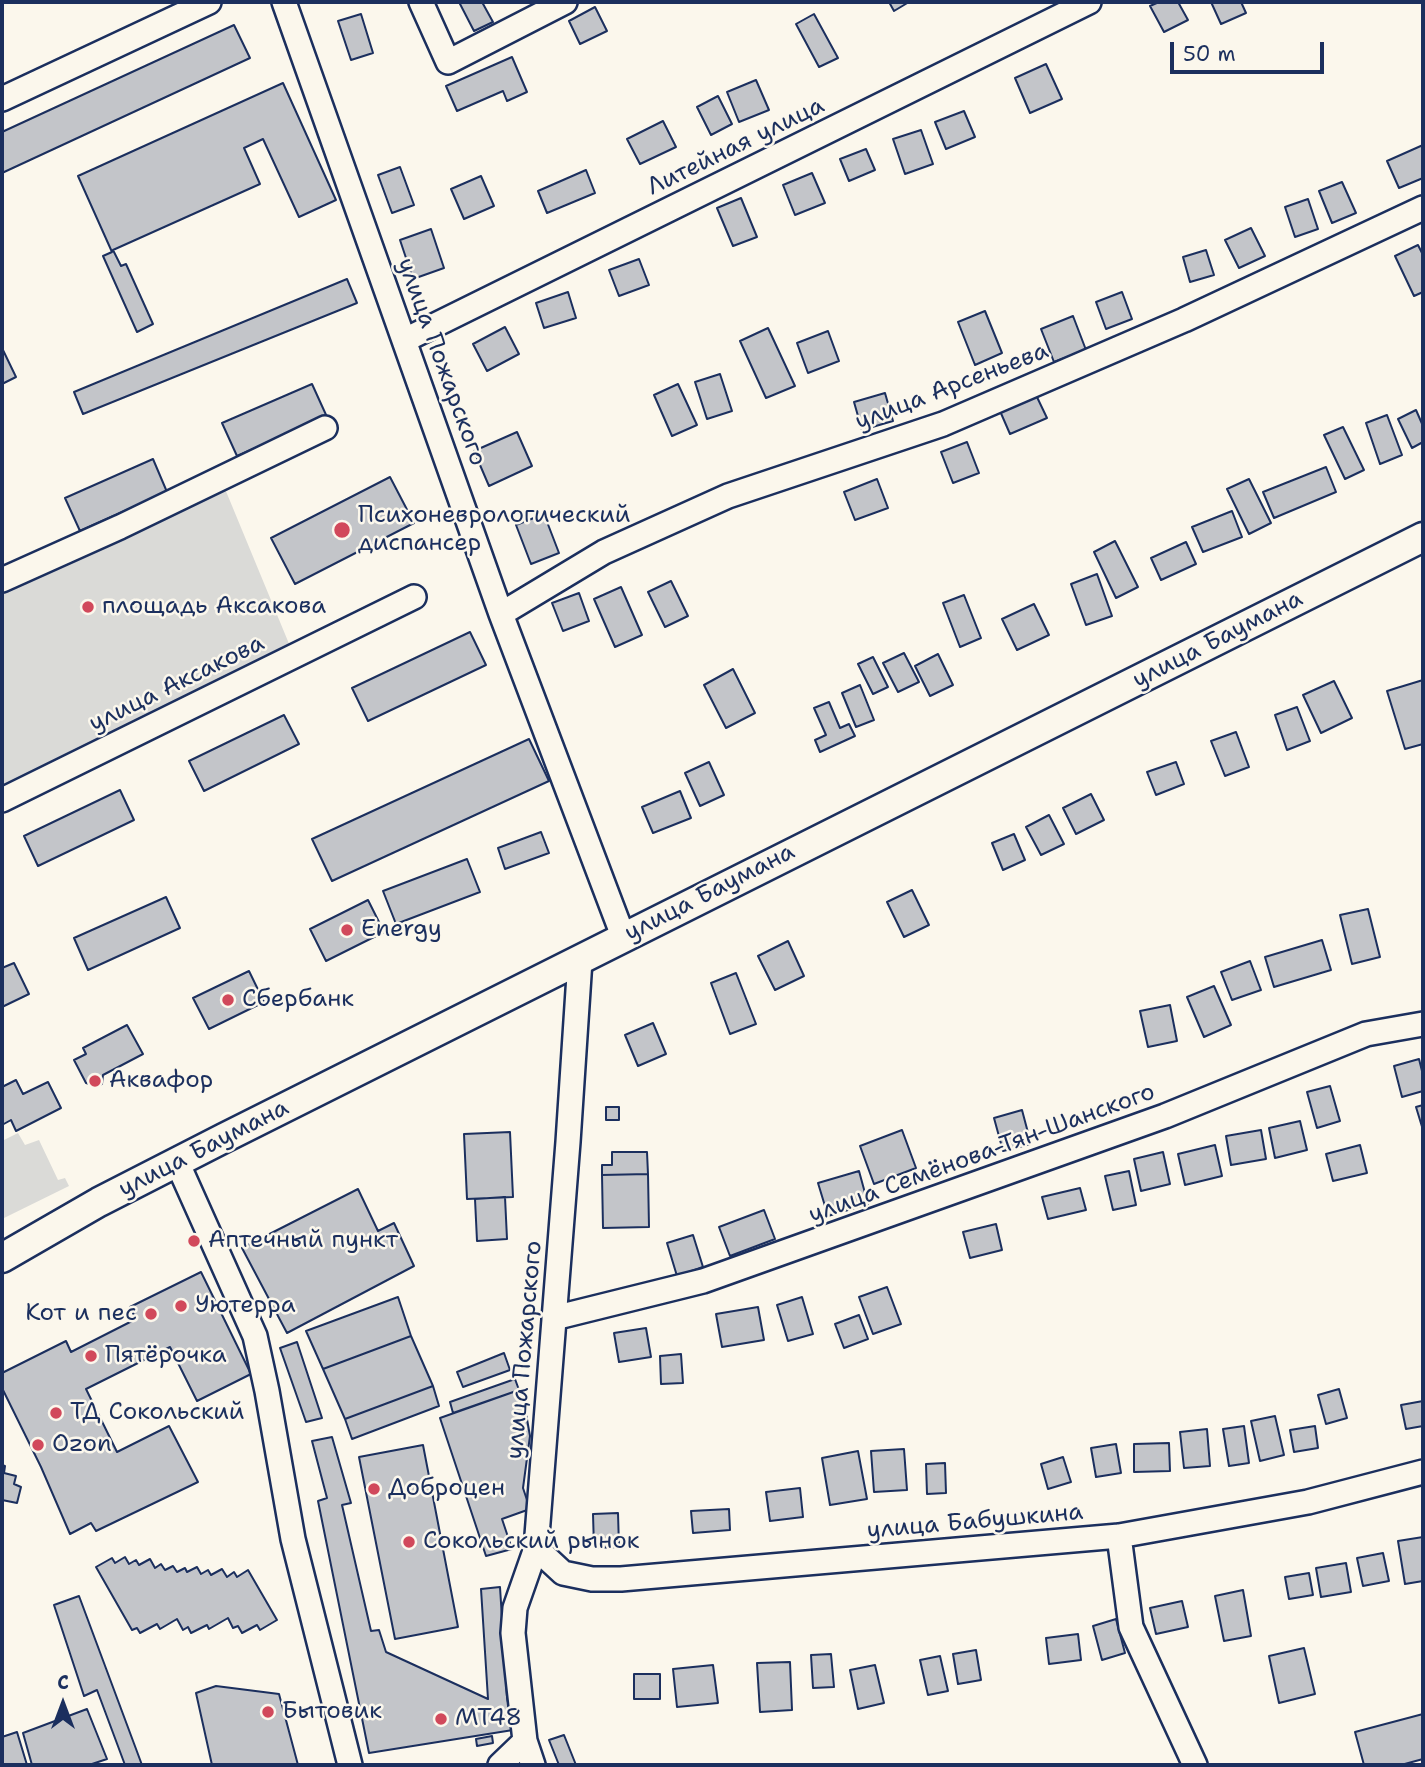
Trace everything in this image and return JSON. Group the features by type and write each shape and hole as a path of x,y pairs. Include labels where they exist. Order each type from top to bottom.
{"main road":[{"name":"улица Баумана","path":"2,1258 99,1202 177,1162 1423,537"}],"street":[{"path":"2,99 209,2"},
{"name":"улица Пожарского","path":"284,2 501,614 623,936"},
{"path":"421,2 448,62 565,2"},
{"name":"Литейная улица","path":"405,340 1089,2"},
{"name":"улица Арсеньева","path":"501,614 604,552 728,496 943,424 1184,320 1423,208"},
{"path":"2,580 120,527 325,428"},
{"name":"улица Аксакова","path":"2,800 414,597"},
{"name":"улица Пожарского","path":"533,1765 525,1741 513,1633 515,1608 536,1548 580,960"},
{"name":"улица Семёнова-Тян-Шанского","path":"554,1318 703,1281 1165,1116 1366,1034 1423,1024"},
{"path":"177,1162 255,1336 293,1539 350,1765"},
{"name":"улица Бабушкина","path":"536,1548 562,1573 592,1579 621,1579 1118,1536 1308,1502 1423,1472"},
{"path":"1118,1536 1131,1627 1195,1765"},
{"path":"500,1765 525,1741"}],"shaded area":[{"path":"223,484 292,651 2,788 2,591"},
{"path":"18,1133 25,1145 39,1140 58,1180 65,1178 69,1186 2,1219 2,1141"}],"building":[{"path":"459,2 482,2 493,22 474,31"},
{"path":"889,2 909,2 894,11"},
{"path":"1159,2 1178,2 1188,20 1164,32 1150,6"},
{"path":"1211,2 1241,2 1246,13 1221,24"},
{"path":"595,7 607,31 580,44 569,21"},
{"path":"361,14 373,53 351,60 338,21"},
{"path":"814,14 838,58 819,67 796,24"},
{"path":"234,25 250,58 2,173 2,132"},
{"path":"512,57 527,92 507,101 503,91 457,111 446,86"},
{"path":"1046,64 1062,99 1030,113 1015,78"},
{"path":"756,80 769,110 739,122 727,92"},
{"path":"283,83 336,200 299,217 263,139 244,148 260,184 113,250 121,266 126,264 153,324 137,332 103,256 112,252 78,176"},
{"path":"718,96 732,124 711,135 697,107"},
{"path":"964,111 975,137 946,149 935,122"},
{"path":"663,121 676,147 640,164 627,139"},
{"path":"921,130 933,164 905,174 893,139"},
{"path":"1423,145 1423,178 1399,188 1387,161"},
{"path":"866,149 875,170 849,181 840,159"},
{"path":"400,167 414,205 392,213 378,175"},
{"path":"586,170 595,193 547,213 538,191"},
{"path":"812,173 825,203 795,215 783,185"},
{"path":"481,176 494,206 464,219 451,189"},
{"path":"1342,182 1356,213 1332,223 1319,191"},
{"path":"741,198 757,237 733,246 717,208"},
{"path":"1308,199 1318,229 1295,237 1285,207"},
{"path":"1251,228 1265,256 1239,268 1225,240"},
{"path":"431,229 444,268 413,279 400,240"},
{"path":"1418,245 1423,255 1423,292 1414,296 1395,256"},
{"path":"1206,250 1214,275 1190,282 1183,257"},
{"path":"639,259 649,285 619,296 609,270"},
{"path":"347,279 357,303 83,414 74,392"},
{"path":"568,292 576,318 544,328 536,303"},
{"path":"1122,292 1132,319 1106,329 1096,302"},
{"path":"985,311 1002,353 975,365 958,322"},
{"path":"1073,316 1086,350 1054,362 1041,329"},
{"path":"505,327 519,354 487,371 473,344"},
{"path":"768,328 795,386 766,398 740,341"},
{"path":"828,331 839,361 808,373 797,343"},
{"path":"2,348 16,377 2,384"},
{"path":"720,374 732,411 707,419 695,382"},
{"path":"312,384 327,417 237,456 222,423"},
{"path":"678,384 697,425 672,436 654,395"},
{"path":"885,393 893,421 862,430 854,402"},
{"path":"1036,395 1047,418 1010,434 1000,411"},
{"path":"1416,410 1423,426 1423,442 1412,448 1398,419"},
{"path":"1387,415 1402,455 1380,464 1366,423"},
{"path":"1343,427 1364,470 1345,479 1324,435"},
{"path":"517,432 532,466 489,486 474,451"},
{"path":"967,442 979,473 953,483 941,452"},
{"path":"153,459 167,492 80,531 65,498"},
{"path":"1326,467 1336,492 1274,518 1263,492"},
{"name":"Психоневрологический диспансер","path":"390,477 414,523 295,584 271,538"},
{"path":"877,479 888,508 855,520 844,492"},
{"path":"1249,479 1271,523 1249,534 1227,489"},
{"path":"1232,511 1242,537 1203,552 1192,527"},
{"path":"544,514 559,553 531,564 516,525"},
{"path":"1115,541 1138,587 1116,598 1094,552"},
{"path":"1186,542 1196,564 1161,580 1151,558"},
{"path":"1097,574 1112,616 1086,625 1071,584"},
{"path":"671,581 688,616 665,627 648,592"},
{"path":"621,587 642,635 615,647 594,599"},
{"path":"579,593 589,621 563,631 552,603"},
{"path":"964,595 981,638 960,647 943,603"},
{"path":"1034,604 1049,635 1017,650 1002,619"},
{"path":"470,632 486,665 368,721 352,688"},
{"path":"904,653 919,682 898,692 883,663"},
{"path":"938,654 953,685 930,696 915,666"},
{"path":"873,657 888,687 873,694 858,664"},
{"path":"733,669 755,713 726,728 704,685"},
{"path":"1423,680 1423,744 1405,749 1387,691"},
{"path":"1334,681 1352,718 1321,733 1303,695"},
{"path":"860,685 874,720 856,727 842,693"},
{"path":"829,702 840,728 849,724 855,736 820,752 815,740 826,735 814,708"},
{"path":"1297,707 1310,741 1287,750 1275,715"},
{"path":"284,715 299,744 204,791 189,761"},
{"path":"1236,732 1249,767 1225,776 1211,741"},
{"path":"529,739 549,781 332,881 312,839"},
{"path":"709,762 724,795 700,806 685,773"},
{"path":"1176,762 1184,784 1156,795 1147,772"},
{"path":"120,790 134,820 38,866 24,836"},
{"path":"680,791 691,818 653,833 642,807"},
{"path":"1091,794 1104,820 1076,834 1063,808"},
{"path":"1049,815 1064,844 1041,855 1026,827"},
{"path":"541,832 549,853 505,869 498,848"},
{"path":"1014,834 1025,860 1003,870 992,843"},
{"path":"467,859 480,892 396,924 383,891"},
{"path":"912,890 929,925 904,937 887,902"},
{"path":"166,897 180,928 88,970 74,938"},
{"name":"Energy","path":"368,900 384,932 326,961 310,929"},
{"path":"1368,909 1380,957 1352,964 1340,915"},
{"path":"1322,940 1331,970 1274,987 1265,957"},
{"path":"788,941 804,976 775,990 758,956"},
{"path":"1250,961 1261,990 1232,1000 1221,972"},
{"path":"14,963 29,994 2,1007 2,968"},
{"name":"Сбербанк","path":"249,971 264,1002 209,1029 193,998"},
{"path":"736,973 756,1024 730,1034 711,983"},
{"path":"1214,986 1231,1025 1204,1037 1187,997"},
{"path":"1170,1005 1177,1041 1148,1047 1140,1011"},
{"path":"653,1023 666,1054 638,1066 625,1035"},
{"path":"127,1025 143,1054 103,1075 102,1084 96,1086 86,1083 74,1060 86,1054 83,1048"},
{"path":"1419,1059 1423,1091 1402,1097 1394,1066"},
{"path":"16,1080 23,1094 48,1082 61,1108 16,1131 11,1120 2,1125 2,1087"},
{"path":"1330,1086 1340,1121 1317,1128 1307,1092"},
{"path":"1423,1105 1423,1130 1416,1107"},
{"path":"606,1107 619,1107 619,1120 606,1120"},
{"path":"1022,1110 1031,1144 1003,1151 994,1118"},
{"path":"1300,1121 1307,1150 1275,1158 1269,1128"},
{"path":"902,1130 916,1168 874,1184 860,1146"},
{"path":"1261,1130 1266,1159 1231,1165 1226,1136"},
{"path":"510,1132 513,1197 467,1199 464,1134"},
{"path":"1215,1145 1222,1176 1185,1185 1178,1154"},
{"path":"1360,1145 1367,1173 1333,1181 1326,1154"},
{"path":"612,1152 647,1152 648,1174 602,1175 602,1165 612,1165"},
{"path":"1163,1152 1170,1184 1141,1191 1134,1159"},
{"path":"859,1171 868,1204 828,1216 818,1183"},
{"path":"1129,1171 1136,1205 1113,1210 1105,1176"},
{"path":"648,1174 649,1227 603,1228 602,1175"},
{"path":"1080,1188 1086,1210 1048,1219 1042,1197"},
{"path":"358,1189 378,1231 394,1223 414,1266 287,1333 242,1248"},
{"path":"505,1197 507,1239 477,1241 475,1199"},
{"path":"764,1210 775,1239 730,1256 719,1227"},
{"path":"996,1224 1002,1250 970,1258 963,1232"},
{"path":"693,1235 703,1267 677,1276 667,1243"},
{"name":"ТД Сокольский","path":"201,1272 251,1374 197,1401 170,1347 86,1389 117,1452 169,1426 198,1482 96,1531 91,1523 70,1534 2,1388 2,1373 66,1341 71,1352 136,1319 130,1307"},
{"path":"887,1287 901,1324 873,1334 859,1297"},
{"path":"398,1297 411,1336 323,1369 306,1331"},
{"path":"802,1297 813,1334 788,1341 777,1305"},
{"path":"758,1307 764,1340 722,1347 716,1314"},
{"path":"859,1315 868,1339 844,1348 835,1324"},
{"path":"646,1328 651,1357 619,1362 614,1333"},
{"path":"411,1336 433,1386 345,1419 323,1369"},
{"path":"297,1342 322,1418 306,1422 280,1348"},
{"path":"504,1353 510,1370 463,1387 457,1372"},
{"path":"681,1354 683,1383 661,1384 660,1356"},
{"path":"515,1379 519,1390 453,1413 450,1402"},
{"path":"433,1386 439,1406 352,1439 345,1419"},
{"path":"1339,1389 1347,1418 1326,1424 1318,1395"},
{"path":"519,1390 530,1436 523,1488 530,1509 502,1519 512,1549 486,1556 440,1418"},
{"path":"1423,1401 1423,1426 1406,1429 1401,1405"},
{"path":"1275,1416 1284,1455 1260,1461 1251,1421"},
{"path":"1244,1426 1249,1463 1229,1466 1223,1429"},
{"path":"1315,1426 1318,1448 1294,1452 1290,1430"},
{"path":"1207,1429 1210,1466 1184,1468 1180,1432"},
{"path":"332,1437 351,1503 342,1505 371,1631 379,1630 386,1652 488,1699 481,1589 500,1587 507,1697 513,1730 369,1753 318,1501 327,1498 312,1441"},
{"path":"1169,1443 1170,1471 1134,1472 1134,1444"},
{"path":"1116,1444 1121,1473 1096,1477 1091,1448"},
{"name":"Сокольский рынок","path":"423,1445 458,1627 395,1639 359,1457"},
{"path":"904,1449 907,1490 874,1492 871,1451"},
{"path":"858,1451 867,1499 830,1505 822,1458"},
{"path":"1063,1457 1071,1482 1048,1489 1041,1464"},
{"path":"945,1463 946,1493 927,1494 926,1464"},
{"path":"2,1465 5,1466 4,1473 16,1476 14,1484 21,1487 17,1503 2,1500"},
{"path":"800,1488 803,1517 770,1521 766,1492"},
{"path":"729,1509 730,1530 693,1533 691,1511"},
{"path":"618,1513 619,1547 594,1548 593,1514"},
{"path":"1423,1537 1423,1581 1405,1584 1398,1541"},
{"path":"1383,1553 1389,1581 1363,1586 1357,1558"},
{"path":"125,1557 129,1564 136,1560 139,1565 150,1559 155,1568 161,1564 165,1570 173,1566 177,1572 185,1568 187,1572 197,1567 201,1574 208,1570 211,1575 222,1569 227,1577 234,1572 237,1577 248,1570 277,1620 260,1630 257,1625 242,1633 238,1626 233,1628 228,1618 209,1629 207,1625 191,1633 188,1627 183,1630 177,1619 160,1629 157,1624 140,1633 137,1628 132,1630 96,1567 112,1558 115,1563"},
{"path":"1346,1563 1351,1592 1321,1597 1316,1568"},
{"path":"1309,1573 1313,1595 1289,1599 1285,1577"},
{"path":"1243,1590 1251,1636 1224,1641 1215,1596"},
{"path":"79,1596 142,1765 125,1765 97,1690 84,1696 54,1605"},
{"path":"1182,1601 1188,1627 1156,1634 1150,1608"},
{"path":"1116,1619 1125,1653 1102,1660 1093,1626"},
{"path":"1078,1634 1081,1660 1049,1664 1046,1638"},
{"path":"1304,1648 1315,1694 1279,1703 1269,1656"},
{"path":"976,1650 981,1680 958,1684 953,1654"},
{"path":"831,1654 834,1687 813,1688 811,1655"},
{"path":"940,1656 948,1691 928,1695 920,1660"},
{"path":"790,1662 792,1710 760,1712 757,1663"},
{"path":"713,1665 718,1703 677,1707 673,1669"},
{"path":"875,1665 884,1703 858,1709 850,1670"},
{"path":"634,1674 660,1674 660,1699 634,1699"},
{"path":"216,1686 279,1694 298,1765 212,1765 196,1693"},
{"path":"87,1709 107,1759 89,1765 32,1765 23,1733"},
{"path":"1423,1714 1423,1759 1401,1765 1364,1765 1355,1732"},
{"path":"17,1732 27,1765 2,1765 2,1737"},
{"path":"564,1735 576,1765 559,1765 549,1740"},
{"path":"492,1736 493,1743 477,1746 476,1739"}],"place":[{"name":"Психоневрологический диспансер","path":"342,530"},
{"name":"площадь Аксакова","path":"88,607"},
{"name":"Energy","path":"347,930"},
{"name":"Сбербанк","path":"228,1000"},
{"name":"Аквафор","path":"95,1081"},
{"name":"Аптечный пункт","path":"194,1241"},
{"name":"Уютерра","path":"181,1306"},
{"name":"Кот и пес","path":"151,1314"},
{"name":"Пятёрочка","path":"91,1356"},
{"name":"ТД Сокольский","path":"56,1413"},
{"name":"Ozon","path":"38,1445"},
{"name":"Доброцен","path":"374,1489"},
{"name":"Сокольский рынок","path":"409,1542"},
{"name":"Бытовик","path":"268,1712"},
{"name":"МТ48","path":"441,1719"}]}
